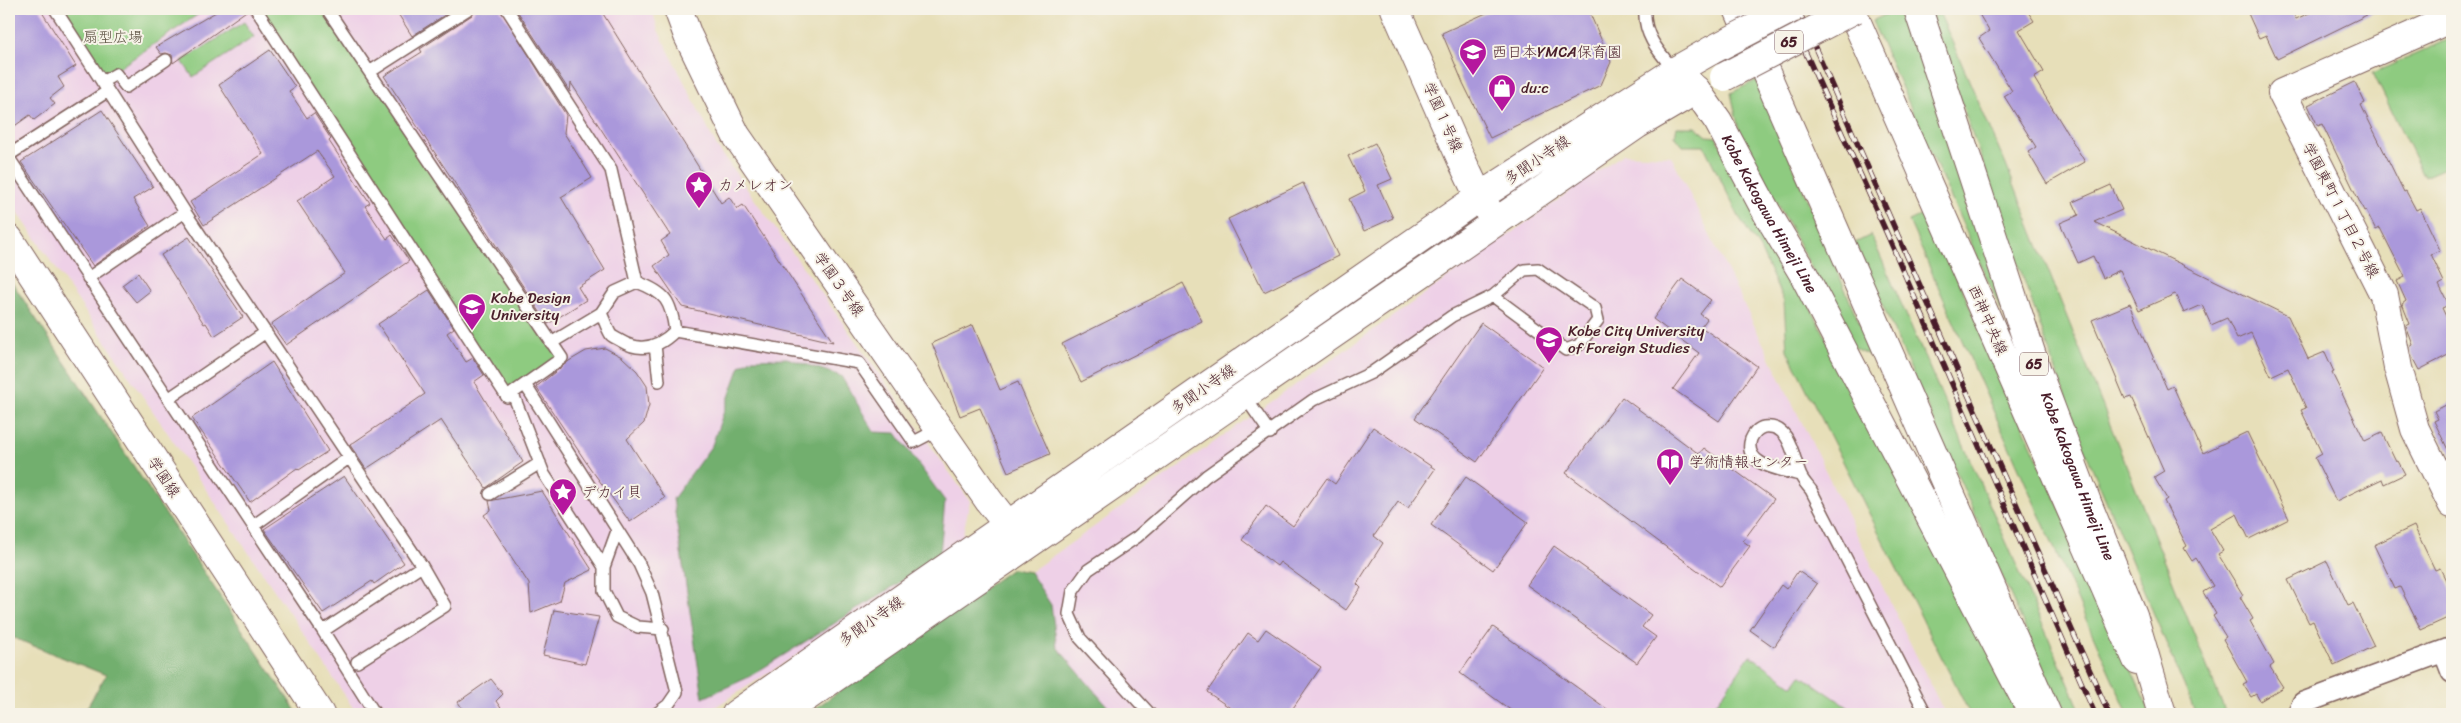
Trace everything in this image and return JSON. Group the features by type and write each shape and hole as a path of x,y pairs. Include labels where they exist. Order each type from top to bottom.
{"street":[{"name":"学園３号線","path":"678,9 688,36 736,135 939,429 1024,546"},
{"name":"学園１号線","path":"1395,9 1479,198 1496,223"},
{"path":"1738,9 2047,714"},
{"name":"65","path":"1674,71 1791,9"},
{"name":"西神中央線","path":"1851,9 2162,714"},
{"name":"65","path":"1696,90 1855,9"},
{"name":"Kobe Kakogawa Himeji Line","path":"1918,9 2037,371 2088,506 2134,615 2162,714"},
{"name":"学園東町１丁目２号線","path":"2452,18 2282,93 2384,295 2398,368 2415,429 2452,504"},
{"name":"多聞小寺線","path":"736,714 1479,198 1674,71"},
{"name":"Kobe Kakogawa Himeji Line","path":"1674,71 1696,90 1718,121 1767,213 1804,275 2032,714"},
{"name":"多聞小寺線","path":"782,714 1024,546 1245,397 1638,124 1696,90"},
{"name":"学園線","path":"9,239 320,714"},
{"path":"2298,714 2303,703 2448,650 2452,672"}],"lane":[{"path":"55,9 185,212 422,566 445,606 357,662"},
{"path":"256,9 507,398 562,358 371,71 327,9"},
{"path":"371,71 468,9"},
{"path":"507,9 611,170 638,282"},
{"path":"1645,9 1646,24 1654,45 1674,71"},
{"path":"166,60 126,87 116,74 105,87 9,157 375,714"},
{"path":"88,278 185,212"},
{"path":"1150,714 1080,638 1069,614 1073,591 1088,570 1137,537 1206,476 1270,433 1313,400 1372,373 1452,316 1493,296 1524,270 1538,269 1595,308 1598,320 1579,345 1566,350 1493,296"},
{"path":"552,343 601,313 615,292 638,282 657,290 672,309 675,331"},
{"path":"601,313 612,335 630,346 642,348 655,345 666,340 675,331"},
{"path":"675,331 859,363 914,442 939,429"},
{"path":"168,399 266,332"},
{"path":"655,345 659,381"},
{"path":"526,386 639,564 652,593 663,629 677,692 668,705 656,714"},
{"path":"513,394 544,474 604,567"},
{"path":"1245,397 1270,433"},
{"path":"1800,475 1759,463 1751,452 1750,440 1756,430 1764,427 1771,428 1783,433 1791,444 1800,475 1811,490 1926,714"},
{"path":"253,526 350,457"},
{"path":"490,494 540,463"},
{"path":"617,531 604,567 604,591 617,618 638,627 663,629"},
{"path":"322,631 422,566"}],"shaded area":[{"name":"Kobe Design University","path":"9,9 652,9 658,30 717,147 970,501 959,552 704,714 357,714 9,199"},
{"name":"Kobe City University of Foreign Studies","path":"1623,154 1671,156 1945,714 1114,714 1057,647 1051,605 1030,572"}],"green space":[{"name":"扇型広場","path":"65,9 206,9 104,78"},
{"path":"256,9 327,9 562,358 507,397"},
{"path":"1895,10 1905,25 1913,21 2008,306 2001,310 1872,21"},
{"path":"1940,14 2006,165 2226,714 2196,714 2081,441 1931,17"},
{"path":"244,22 254,37 193,77 182,61"},
{"path":"2452,38 2452,165 2424,177 2373,73"},
{"path":"1757,80 1874,358 1853,347 1739,130 1731,93"},
{"path":"1677,127 1696,127 1707,136 1716,137 1781,250 2021,714 1970,714 1787,350 1784,302 1760,249 1739,217 1704,146 1683,146 1675,136"},
{"path":"1928,212 2151,714 2128,714 1909,221"},
{"path":"1871,235 2082,714 2063,714 1855,243"},
{"path":"9,278 298,714 83,714 106,675 9,636"},
{"path":"787,358 841,376 874,432 896,433 945,501 940,553 896,585 747,678 703,698 673,499 712,445 740,366 751,359"},
{"path":"1012,569 1030,572 1051,605 1057,647 1114,714 807,714"},
{"path":"1750,655 1793,686 1801,675 1858,714 1709,714"}],"building":[{"path":"9,9 40,9 76,66 58,77 64,87 50,98 55,104 34,120 30,115 9,130"},
{"path":"221,9 249,9 173,63 172,55 161,54 156,47"},
{"path":"395,9 454,9 412,36"},
{"path":"475,9 500,9 566,115 564,133 592,178 561,197 605,270 578,287 586,300 548,324 384,76 422,52 420,49 472,15"},
{"path":"516,9 600,9 721,203 729,197 737,209 743,205 833,342 682,307 654,266 669,255 661,241 670,235 571,83 570,92"},
{"path":"1495,9 1588,9 1611,62 1601,85 1490,138 1463,83 1442,33"},
{"path":"1976,9 2026,9 2034,21 2019,30 2044,72 2034,78 2085,162 2047,184 2028,152 2036,147 2004,96 2012,91 1979,38 1989,31"},
{"path":"2246,9 2292,9 2296,19 2318,9 2379,9 2277,59 2266,35 2259,38"},
{"path":"270,50 295,87 289,91 307,118 314,113 331,139 329,141 370,203 365,206 387,239 392,235 409,261 286,345 271,324 345,273 297,201 335,176 317,151 204,225 190,202 263,154 219,85"},
{"path":"2355,82 2365,103 2361,105 2404,192 2406,191 2416,210 2420,208 2440,250 2431,254 2444,282 2439,285 2449,305 2442,308 2452,329 2452,353 2419,370 2411,355 2410,347 2413,345 2406,326 2410,324 2402,304 2406,301 2397,281 2405,277 2380,228 2376,230 2366,210 2364,211 2322,124 2318,126 2308,105"},
{"path":"102,110 153,187 133,199 150,226 93,266 21,162"},
{"path":"1375,143 1392,179 1378,185 1393,218 1364,231 1349,199 1365,191 1348,156"},
{"path":"1303,183 1338,256 1264,292 1228,219"},
{"path":"2111,185 2122,210 2094,222 2288,316 2308,359 2325,352 2334,372 2332,373 2365,441 2382,433 2396,462 2398,461 2405,474 2384,484 2382,479 2336,501 2315,458 2322,454 2301,410 2306,408 2288,368 2271,376 2251,333 2237,339 2227,318 2211,325 2202,305 2184,313 2175,294 2139,310 2120,270 2103,278 2093,256 2078,263 2060,223 2079,215 2073,202"},
{"path":"189,237 243,317 214,336 206,323 204,324 161,255"},
{"path":"138,273 150,291 136,302 122,285"},
{"path":"1682,279 1711,300 1700,314 1707,319 1701,327 1757,366 1719,421 1673,389 1699,353 1653,319"},
{"path":"1183,283 1202,321 1081,382 1062,344"},
{"path":"429,290 454,328 447,333 466,362 473,358 484,375 474,382 523,462 486,488 441,420 366,469 350,445 425,394 378,324"},
{"path":"2130,304 2167,389 2173,386 2203,453 2247,432 2289,519 2249,539 2237,514 2210,529 2223,551 2218,554 2243,595 2240,597 2253,619 2250,621 2274,664 2270,667 2283,687 2260,701 2256,694 2251,697 2243,684 2247,682 2223,639 2226,637 2213,616 2216,614 2203,592 2213,586 2196,558 2192,561 2184,548 2187,546 2164,501 2167,499 2154,477 2164,471 2131,397 2125,399 2092,320"},
{"path":"1481,323 1543,367 1477,462 1415,418"},
{"path":"973,325 1000,390 1018,382 1050,454 1008,472 980,408 960,416 932,343"},
{"path":"605,348 622,357 637,371 647,386 649,405 644,423 627,439 665,498 630,522 590,468 536,387 569,361 586,351"},
{"path":"272,362 328,451 299,470 297,468 250,502 192,418"},
{"name":"学術情報センター","path":"1622,397 1699,454 1704,448 1774,499 1743,541 1750,546 1720,587 1566,473"},
{"path":"2452,402 2452,458 2434,421 2438,419 2434,411"},
{"path":"1373,427 1435,469 1408,508 1398,502 1374,536 1383,543 1357,584 1361,588 1346,610 1280,562 1277,566 1242,540 1266,506 1293,526 1327,478 1335,484"},
{"path":"344,476 404,563 374,584 372,581 323,613 264,529"},
{"path":"1466,477 1528,522 1493,570 1431,525"},
{"path":"542,491 592,570 565,583 560,601 531,613 529,584 484,515 491,510 489,501"},
{"path":"2414,526 2435,570 2440,568 2452,593 2452,616 2421,630 2400,587 2395,589 2374,545"},
{"path":"1554,546 1651,615 1642,627 1656,637 1637,663 1527,585"},
{"path":"2327,561 2348,605 2353,603 2374,646 2334,665 2313,621 2309,623 2288,580"},
{"path":"1798,571 1817,584 1774,647 1750,630 1781,585 1786,589"},
{"path":"554,610 599,617 585,664 543,655"},
{"path":"1493,627 1614,714 1516,714 1460,673"},
{"path":"1266,629 1321,667 1289,714 1239,714 1207,692 1248,633 1258,640"},
{"path":"491,679 503,694 496,701 505,714 466,714 458,702"}],"railway":[{"path":"1786,9 1888,236 2095,714"},
{"path":"1798,9 2109,714"}],"place":[{"name":"西日本YMCA保育園","path":"1473,76"},
{"name":"du:c","path":"1502,112"},
{"name":"カメレオン","path":"699,209"},
{"name":"Kobe Design University","path":"472,331"},
{"name":"Kobe City University of Foreign Studies","path":"1549,364"},
{"name":"学術情報センター","path":"1670,486"},
{"name":"デカイ貝","path":"563,516"}]}
